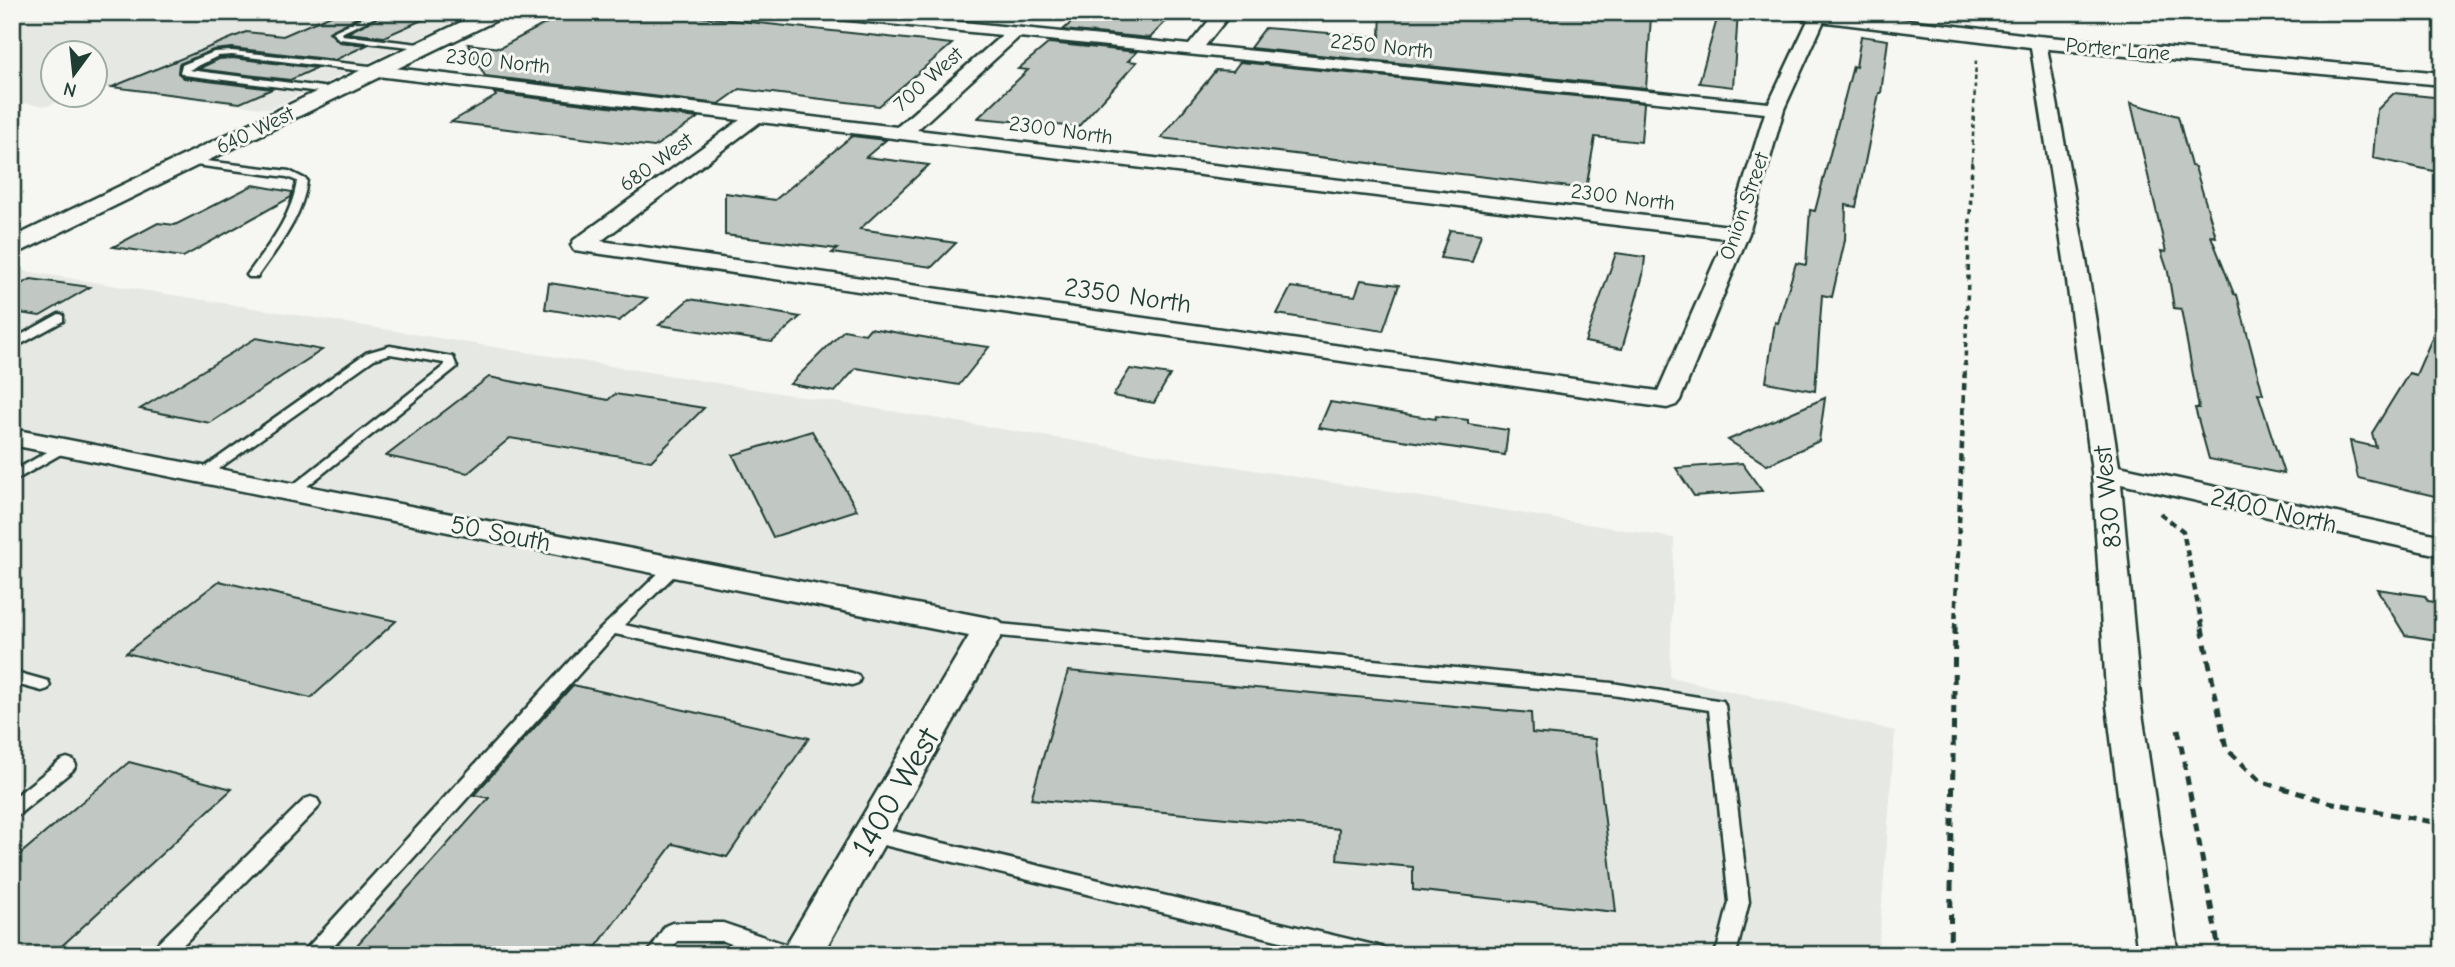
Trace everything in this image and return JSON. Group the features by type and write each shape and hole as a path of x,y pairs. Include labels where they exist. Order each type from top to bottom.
{"street":[{"name":"640 West","path":"12,248 498,12"},
{"name":"2250 North","path":"817,12 1775,109"},
{"path":"1194,50 1224,12"},
{"name":"Porter Lane","path":"1794,12 2038,42 2443,79"},
{"name":"Onion Street","path":"1667,400 1738,233 1775,109 1819,13"},
{"name":"700 West","path":"903,132 1014,33"},
{"name":"830 West","path":"2038,42 2076,266 2106,472 2124,706 2158,955"},
{"name":"2300 North","path":"378,70 1738,233"},
{"name":"680 West","path":"582,245 758,115"},
{"name":"2350 North","path":"582,245 1667,400"},
{"name":"50 South","path":"12,437 989,629"},
{"name":"2400 North","path":"2106,472 2443,546"},
{"name":"1400 West","path":"800,955 989,629"}],"lane":[{"path":"382,12 336,32 339,37 427,47"},
{"path":"335,91 184,72 186,67 217,54 232,53 378,70"},
{"path":"190,162 289,174 302,180 302,193 285,227 253,275"},
{"path":"12,345 59,318"},
{"path":"202,474 370,356 390,350 449,360 451,367 291,492"},
{"path":"12,478 63,447"},
{"path":"313,955 611,628 674,567"},
{"path":"611,628 852,679"},
{"path":"989,629 1612,689 1717,705 1739,902 1727,950 1723,955"},
{"path":"12,677 42,685"},
{"path":"12,810 67,765"},
{"path":"159,955 311,804"},
{"path":"871,834 1378,955"},
{"path":"657,955 672,932 723,932 792,955"}],"path":[{"path":"1950,955 1954,650 1976,52"},
{"path":"2150,506 2183,531 2226,748 2260,781 2328,802 2443,824"},
{"path":"2178,729 2220,955"}],"shaded area":[{"path":"12,12 475,12 270,109 108,88 108,38 38,38 38,105 12,102"},
{"path":"12,269 1674,538 1670,677 1895,731 1878,955 12,955"}],"building":[{"path":"338,12 368,12 329,32 339,42 367,45 335,60 232,48 213,50 179,64 178,73 184,78 272,89 240,103 112,87 246,32 283,36"},
{"path":"388,12 440,12 384,37 347,33"},
{"path":"567,12 656,12 952,44 879,106 740,89 719,104 485,76 468,44 500,48"},
{"path":"1083,12 1164,12 1160,16 1170,17 1150,38 1063,30"},
{"path":"1381,12 1576,12 1651,17 1646,88 1250,48 1265,28 1380,37"},
{"path":"1719,12 1738,12 1733,87 1699,83"},
{"path":"1861,36 1888,40 1881,93 1856,207 1846,205 1845,240 1832,297 1822,295 1815,391 1766,382 1775,322 1778,323 1796,263 1806,265 1810,210 1815,211 1853,66 1856,67"},
{"path":"1049,43 1137,52 1128,61 1137,62 1078,127 978,118 1028,70 1018,69"},
{"path":"232,58 317,68 290,80 198,69 219,59"},
{"path":"1240,62 1644,103 1641,142 1595,137 1586,189 1161,138 1216,70 1233,71"},
{"path":"494,93 698,118 654,147 451,122 496,96"},
{"path":"2394,93 2443,98 2443,173 2373,158 2377,110"},
{"path":"2131,103 2178,116 2191,166 2195,167 2216,237 2211,236 2234,294 2237,295 2263,394 2258,393 2284,474 2209,459 2195,408 2199,408 2181,309 2174,308 2168,272 2161,251 2166,252"},
{"path":"852,136 886,140 866,157 929,165 860,229 956,243 932,267 832,253 837,249 725,235 725,193 775,200"},
{"path":"253,185 292,192 291,197 183,257 113,247 158,223 175,225"},
{"path":"1450,230 1481,234 1472,262 1440,258"},
{"path":"1616,253 1645,257 1643,275 1622,349 1585,342"},
{"path":"31,279 90,287 40,316 12,312 12,289"},
{"path":"1361,280 1399,285 1383,331 1277,314 1291,287 1355,296"},
{"path":"549,283 647,298 619,321 545,309"},
{"path":"689,299 800,317 772,342 659,325"},
{"path":"2443,313 2443,498 2358,478 2350,441 2376,447 2372,433 2409,373 2416,375"},
{"path":"870,328 989,347 959,385 856,368 835,392 790,384 844,330 865,334"},
{"path":"256,338 322,350 210,423 140,409"},
{"path":"1130,369 1170,375 1154,403 1113,396"},
{"path":"489,377 608,400 615,394 704,408 651,461 510,438 468,473 386,456"},
{"path":"1825,398 1819,441 1767,465 1728,440"},
{"path":"1330,402 1435,419 1436,416 1468,420 1468,424 1508,430 1505,455 1319,428"},
{"path":"812,431 857,510 773,537 733,455"},
{"path":"1742,463 1762,491 1694,496 1676,468"},
{"path":"219,581 396,621 311,698 126,653"},
{"path":"2377,589 2425,596 2428,601 2443,603 2443,641 2405,635"},
{"path":"1068,671 1531,713 1532,733 1595,739 1616,912 1413,890 1413,867 1337,860 1339,829 1031,799"},
{"path":"573,685 809,738 727,857 673,844 590,955 348,955 489,798 474,795"},
{"path":"129,762 232,789 52,955 37,955 12,948 12,861"}]}
